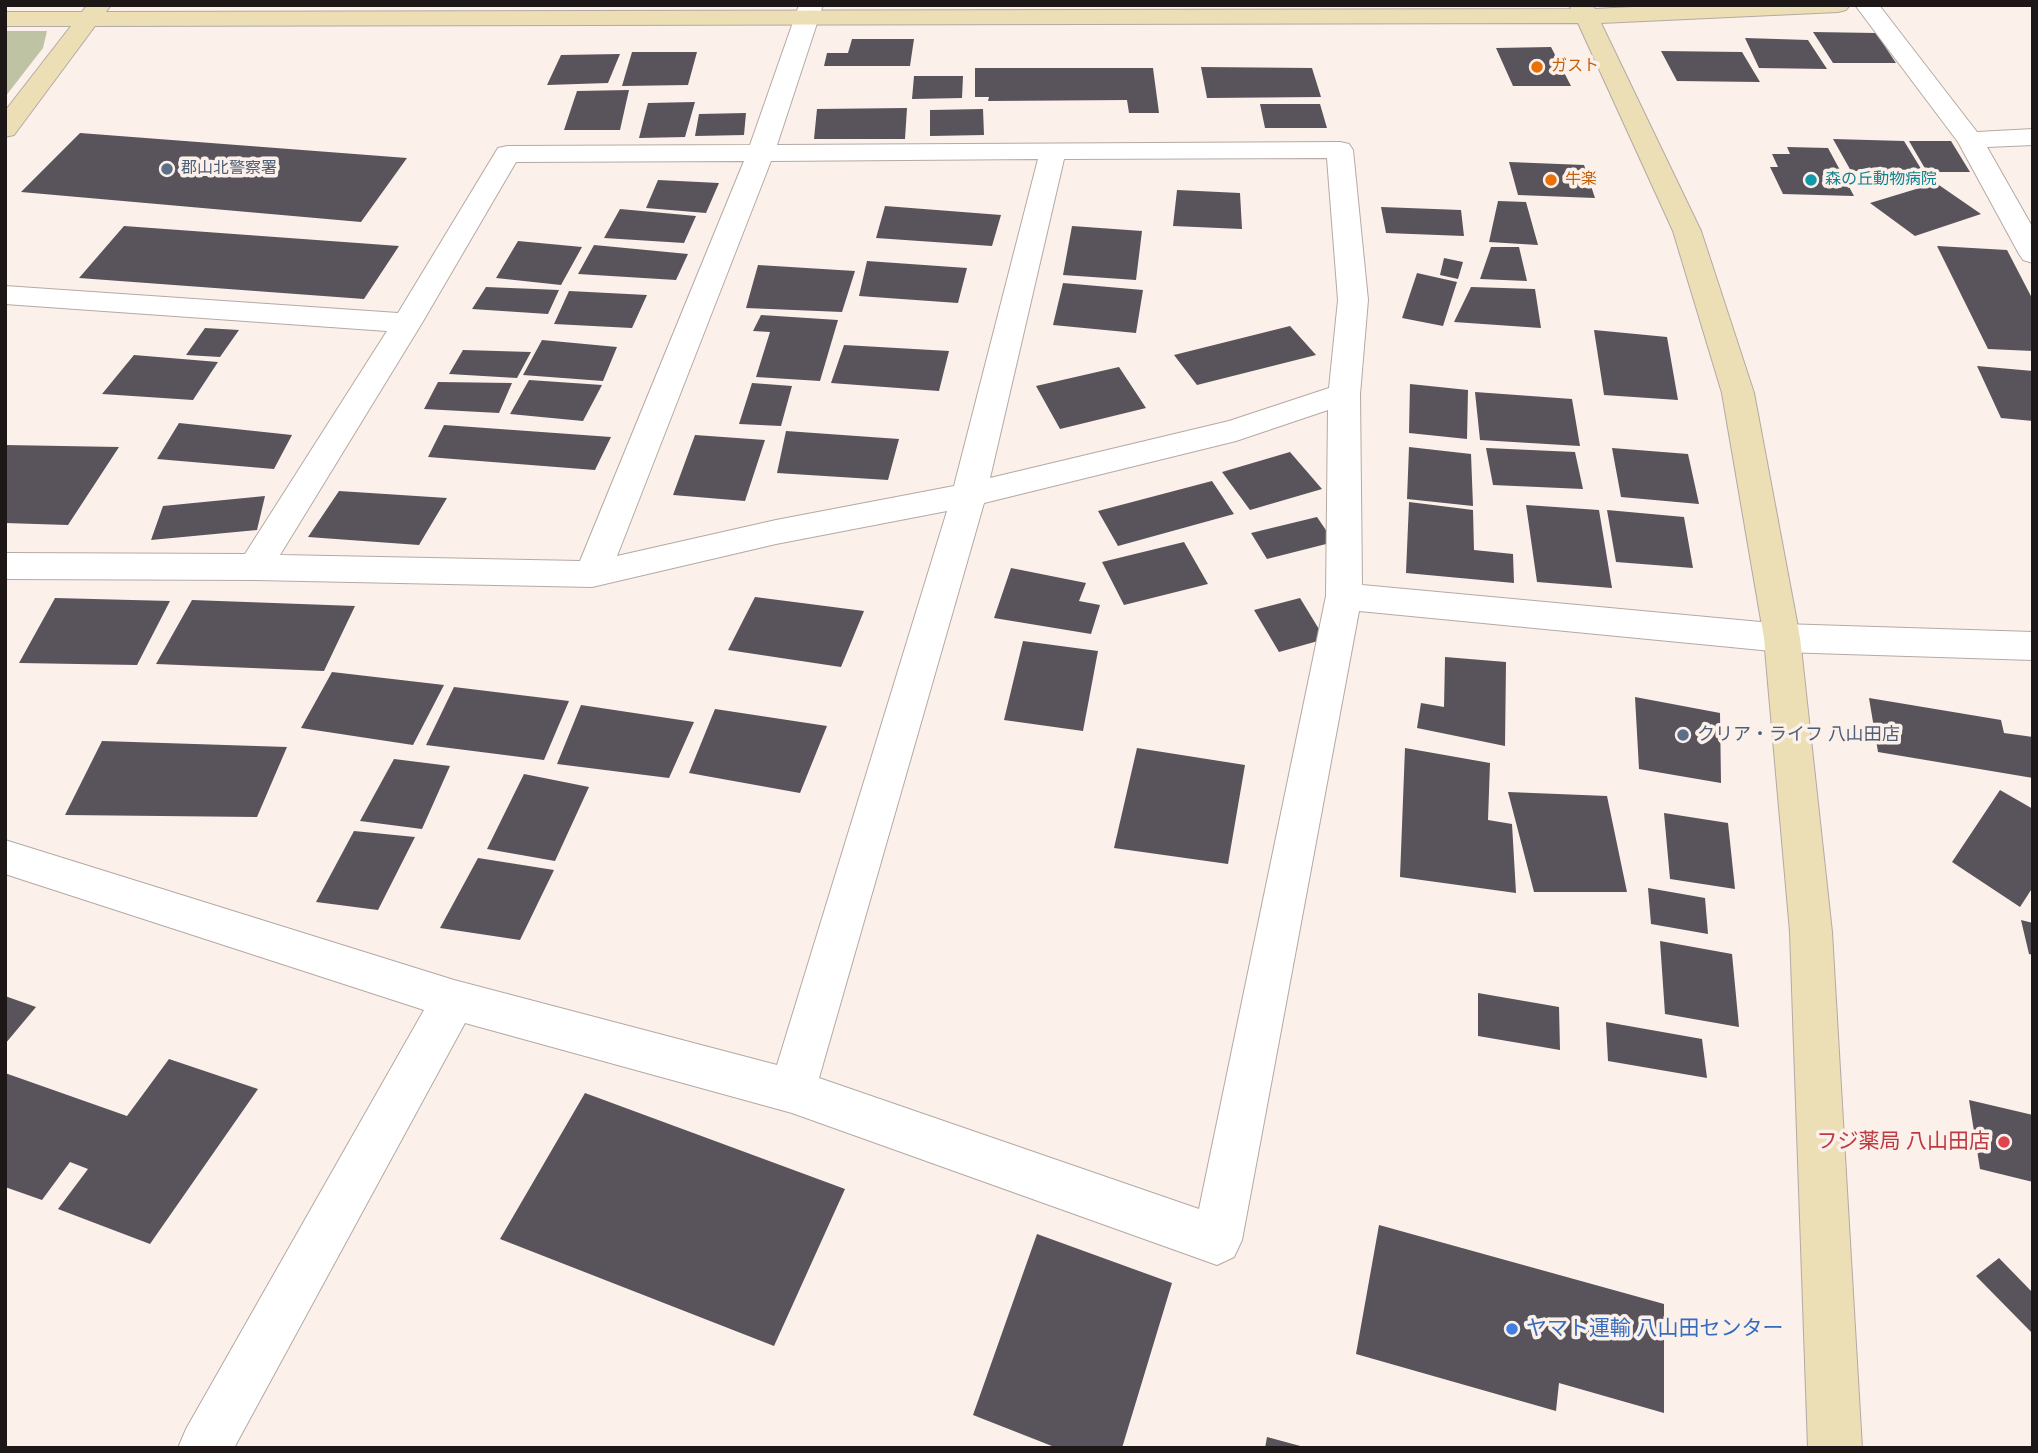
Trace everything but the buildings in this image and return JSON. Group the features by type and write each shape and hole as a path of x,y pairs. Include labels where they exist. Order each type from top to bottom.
{"street":[{"path":"5,19 94,12 1584,10 1838,5"},
{"path":"1867,5 1970,140 2033,254"},
{"path":"1584,10 1687,231 1738,393 1782,638 1811,932 1835,1448"},
{"path":"592,574 761,152 810,11"},
{"path":"5,129 94,12"},
{"path":"1970,140 2033,136"},
{"path":"5,857 454,1000 792,1091 1217,1240 1344,596 1344,394 1353,299 1340,150 507,154 407,323 255,567"},
{"path":"792,1091 969,495 1053,151"},
{"path":"5,295 407,323"},
{"path":"5,566 255,567 592,574 776,532 969,495 1236,430 1344,394"},
{"path":"1344,596 1782,638 2033,646"},
{"path":"205,1448 454,1000"}],"green space":[{"path":"5,31 47,31 43,48 5,97"}],"place":[{"name":"ガスト","path":"1537,67"},
{"name":"郡山北警察署","path":"167,169"},
{"name":"牛楽","path":"1551,180"},
{"name":"森の丘動物病院","path":"1811,180"},
{"name":"クリア・ライフ 八山田店","path":"1683,735"},
{"name":"フジ薬局 八山田店","path":"2004,1142"},
{"name":"ヤマト運輸 八山田センター","path":"1512,1329"}]}
